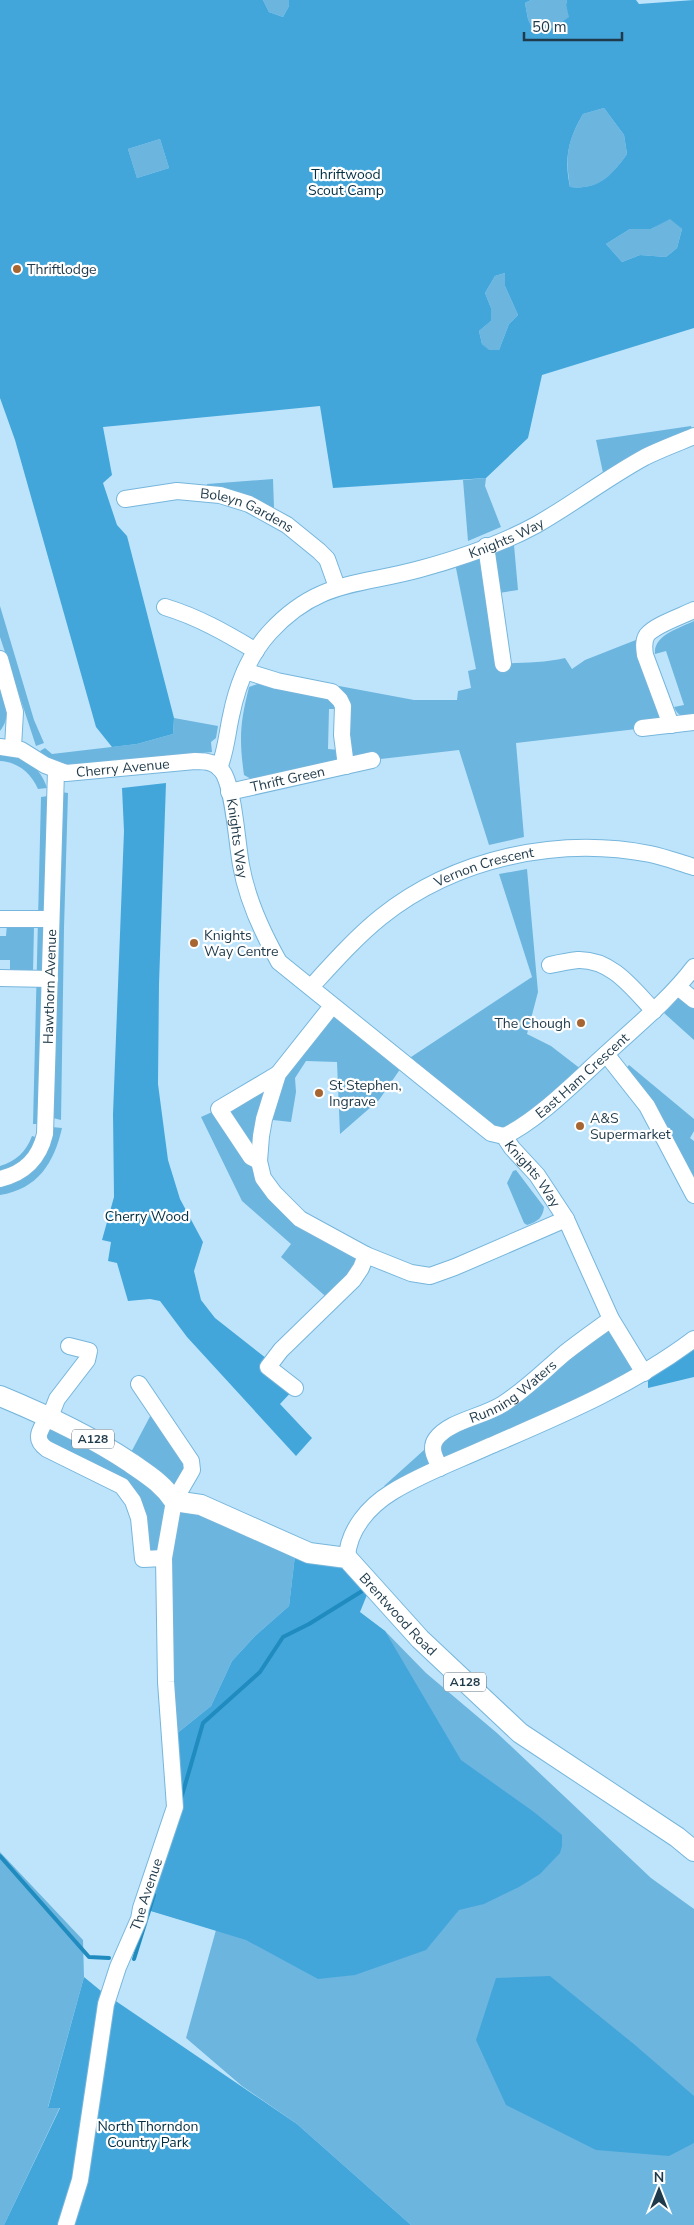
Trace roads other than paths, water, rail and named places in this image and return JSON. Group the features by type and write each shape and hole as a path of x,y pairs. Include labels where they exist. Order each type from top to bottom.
{"main road":[{"name":"A128","path":"0,1396 49,1416 100,1443 164,1486 174,1501"},
{"path":"174,1501 201,1505 310,1553 348,1558"},
{"name":"Brentwood Road","path":"348,1558 420,1640 520,1733 677,1837 694,1851"}],"street":[{"name":"Knights Way","path":"644,1373 612,1319 566,1219 542,1182 504,1136 491,1133 279,962 261,930 241,868 229,792 225,775 219,768 226,751 231,716 245,671 256,651 269,634 298,607 312,598 337,587 420,569 506,539 536,525 646,457 694,436"},
{"name":"Boleyn Gardens","path":"126,499 185,492 220,495 249,504 287,525 319,550 327,559 337,587"},
{"path":"486,546 503,664"},
{"path":"165,608 190,615 215,626 256,651"},
{"path":"670,725 645,655 644,643 646,636 653,630 694,610"},
{"path":"0,658 15,712 7,747"},
{"path":"245,671 277,681 332,692 343,706 342,735 346,766"},
{"path":"642,728 694,722"},
{"name":"Cherry Avenue","path":"7,747 21,750 56,771 78,773 195,761 211,762 219,768"},
{"name":"Thrift Green","path":"229,792 372,760"},
{"name":"Hawthorn Avenue","path":"0,1179 16,1174 35,1160 40,1152 45,1134 56,771"},
{"name":"Vernon Crescent","path":"311,987 356,939 402,902 453,876 494,859 526,852 562,849 607,849 651,854 694,867"},
{"path":"0,919 51,919"},
{"path":"550,965 578,960 596,962 611,968 654,1011"},
{"name":"East Ham Crescent","path":"504,1136 521,1128 606,1054 654,1011 678,987 694,967"},
{"path":"0,978 50,979"},
{"path":"678,987 694,1000"},
{"path":"259,1161 251,1157 219,1109 278,1074 332,1006"},
{"path":"606,1054 647,1106 694,1195"},
{"path":"278,1074 264,1119 259,1161 264,1178 274,1193 300,1219 366,1256 410,1273 430,1276 566,1219"},
{"path":"295,1388 268,1367 281,1350 353,1280 366,1256"},
{"name":"Running Waters","path":"440,1468 432,1451 434,1441 442,1432 503,1404 567,1351 612,1319"},
{"path":"348,1558 350,1537 363,1516 391,1492 440,1468 546,1422 644,1373 668,1359 694,1339"},
{"path":"69,1346 88,1351 87,1360 57,1399 38,1436 40,1443 47,1449 122,1486 133,1501 138,1518 143,1559 164,1558"},
{"path":"139,1384 191,1461 192,1470 174,1501"},
{"name":"The Avenue","path":"66,2225 80,2180 106,2004 118,1967 140,1918 141,1908 175,1808 166,1682 164,1558 174,1501"}],"waterway":[{"path":"181,1799 203,1723 260,1672 283,1637 309,1624 367,1588"},
{"path":"0,1856 89,1957 109,1958"},
{"path":"134,1959 154,1895"}],"place":[{"name":"Thriftlodge","path":"17,269"},
{"name":"Knights Way Centre","path":"194,943"},
{"name":"The Chough","path":"581,1023"},
{"name":"St Stephen, Ingrave","path":"319,1093"},
{"name":"A&S Supermarket","path":"580,1126"}],"park label":[{"name":"Thriftwood Scout Camp","path":"346,182"},
{"name":"Cherry Wood","path":"147,1216"},
{"name":"North Thorndon Country Park","path":"148,2134"}]}
